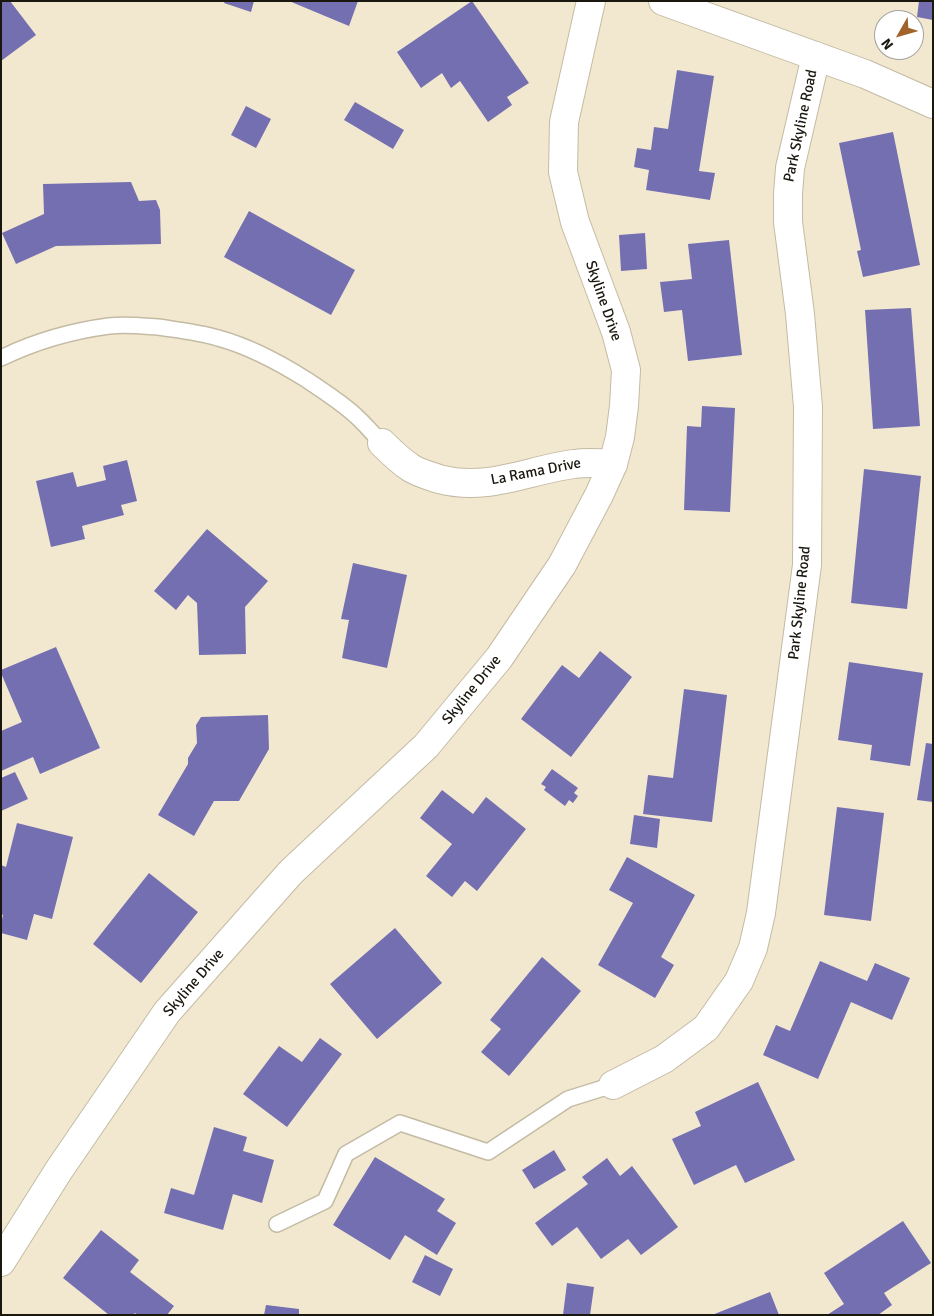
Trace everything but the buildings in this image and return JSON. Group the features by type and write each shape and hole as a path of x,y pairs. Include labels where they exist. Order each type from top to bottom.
{"street":[{"name":"Skyline Drive","path":"1,1262 59,1170 167,1012 291,872 426,746 499,658 562,565 599,495 612,464 620,437 626,370 616,332 575,222 563,172 564,122 591,1"},
{"path":"663,1 865,74 933,104"},
{"name":"Park Skyline Road","path":"613,1085 664,1059 706,1028 739,981 753,948 761,913 807,565 808,407 800,314 788,222 788,194 790,168 816,56"},
{"name":"La Rama Drive","path":"382,443 412,469 451,482 472,484 506,480 573,464 591,462 612,464"}],"lane":[{"path":"1,358 46,339 77,331 111,326 143,326 181,330 219,338 261,354 294,372 355,415 382,443"},
{"path":"277,1224 325,1201 346,1154 400,1123 488,1152 568,1098 613,1085"}]}
